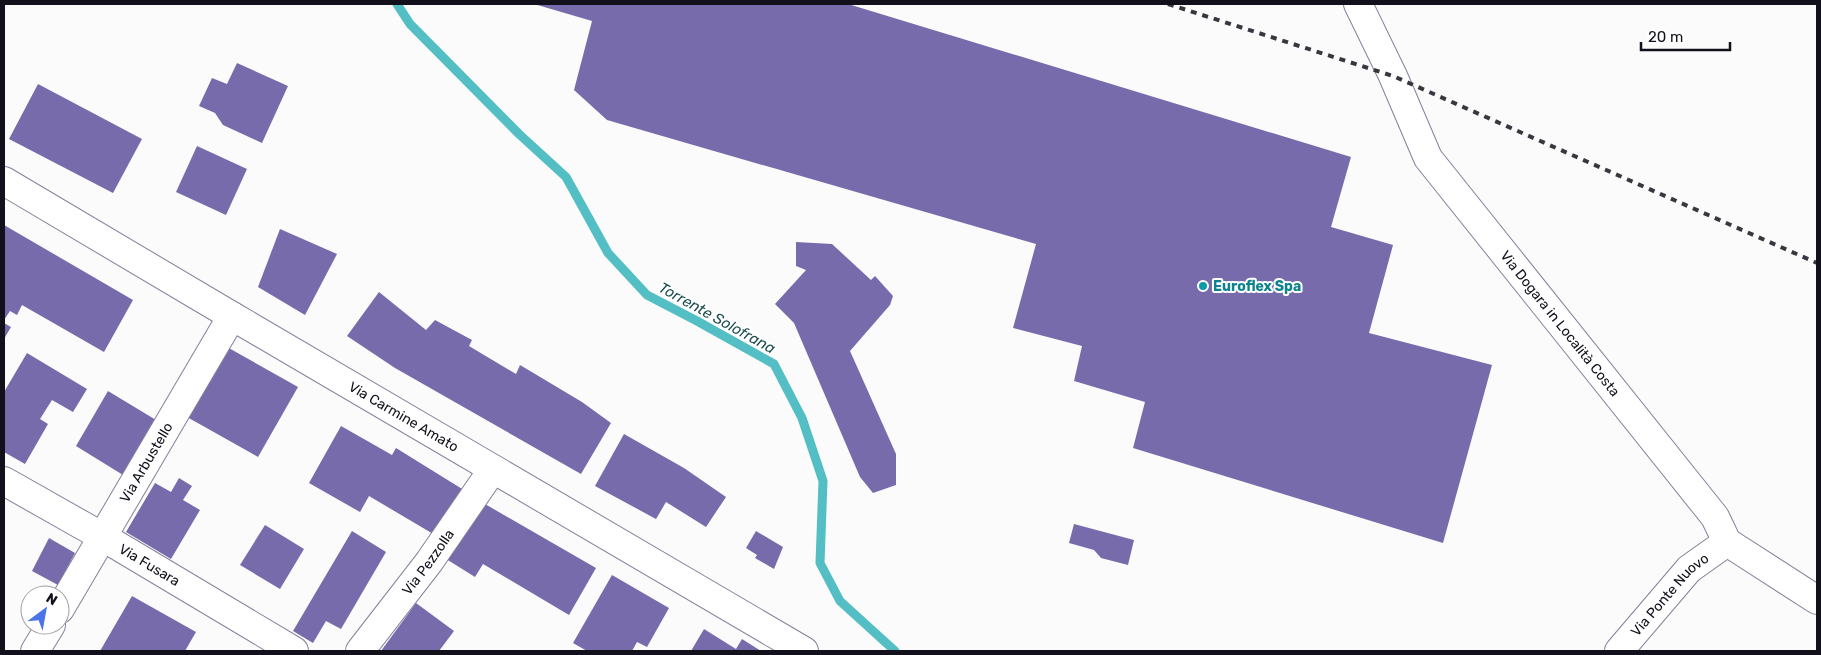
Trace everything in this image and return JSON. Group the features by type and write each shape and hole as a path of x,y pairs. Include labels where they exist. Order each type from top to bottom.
{"street":[{"name":"Via Dogara in Località Costa","path":"1358,4 1393,76 1428,158 1715,517 1727,542"},
{"name":"Via Carmine Amato","path":"4,181 804,651"},
{"name":"Via Arbustello","path":"70,592 232,316"},
{"name":"Via Pezzolla","path":"360,651 429,562 493,469"},
{"name":"Via Fusara","path":"4,480 294,651"},
{"path":"1727,542 1817,600"},
{"name":"Via Ponte Nuovo","path":"1619,651 1689,569 1727,542"},
{"path":"35,651 44,635"}],"building":[{"name":"Euroflex Spa","path":"534,4 848,4 1351,157 1331,227 1393,245 1369,333 1492,365 1443,543 1133,448 1145,402 1074,381 1082,346 1013,328 1036,244 607,120 574,90 592,21"},
{"path":"237,63 288,86 262,143 223,125 215,113 199,106 212,78 227,84"},
{"path":"38,84 142,139 113,193 9,139"},
{"path":"197,146 247,169 226,215 176,192"},
{"path":"4,225 133,300 104,352 22,305 17,315 10,311 4,320"},
{"path":"280,229 337,254 305,315 258,287"},
{"path":"796,242 832,244 871,280 875,276 893,296 890,305 850,351 896,454 896,485 873,493 860,477 794,323 775,304 806,270 796,266"},
{"path":"379,292 426,330 435,320 472,340 469,346 516,374 520,365 582,402 611,423 581,474 395,368 347,336"},
{"path":"4,323 11,327 4,339"},
{"path":"227,347 298,387 258,457 187,417"},
{"path":"27,353 87,389 73,412 52,400 40,419 48,424 25,464 4,452 4,392"},
{"path":"108,391 156,420 123,475 76,446"},
{"path":"341,426 392,455 396,448 467,492 440,538 369,496 360,512 309,483"},
{"path":"624,434 684,468 726,497 706,527 666,502 656,519 595,486"},
{"path":"179,478 192,486 183,500 200,510 171,559 126,532 155,483 171,492"},
{"path":"478,500 596,568 569,615 483,564 475,577 443,557"},
{"path":"1074,524 1134,540 1128,565 1101,558 1094,550 1069,543"},
{"path":"265,525 304,549 280,589 240,565"},
{"path":"352,531 386,552 341,629 326,621 313,643 293,631"},
{"path":"756,531 783,547 774,569 755,558 757,555 746,548"},
{"path":"49,538 75,553 58,585 32,571"},
{"path":"612,575 669,608 647,647 637,642 632,651 587,651 573,643"},
{"path":"132,596 196,632 185,651 100,651"},
{"path":"416,603 454,631 439,651 381,651"},
{"path":"704,629 736,649 742,639 761,651 691,651"}],"waterway":[{"name":"Torrente Solofrana","path":"397,4 410,24 519,134 566,177 608,253 647,295 774,364 802,418 823,481 820,563 840,601 895,651"}],"railway":[{"path":"1168,4 1393,76 1817,263"}],"place":[{"name":"Euroflex Spa","path":"1203,286"}]}
